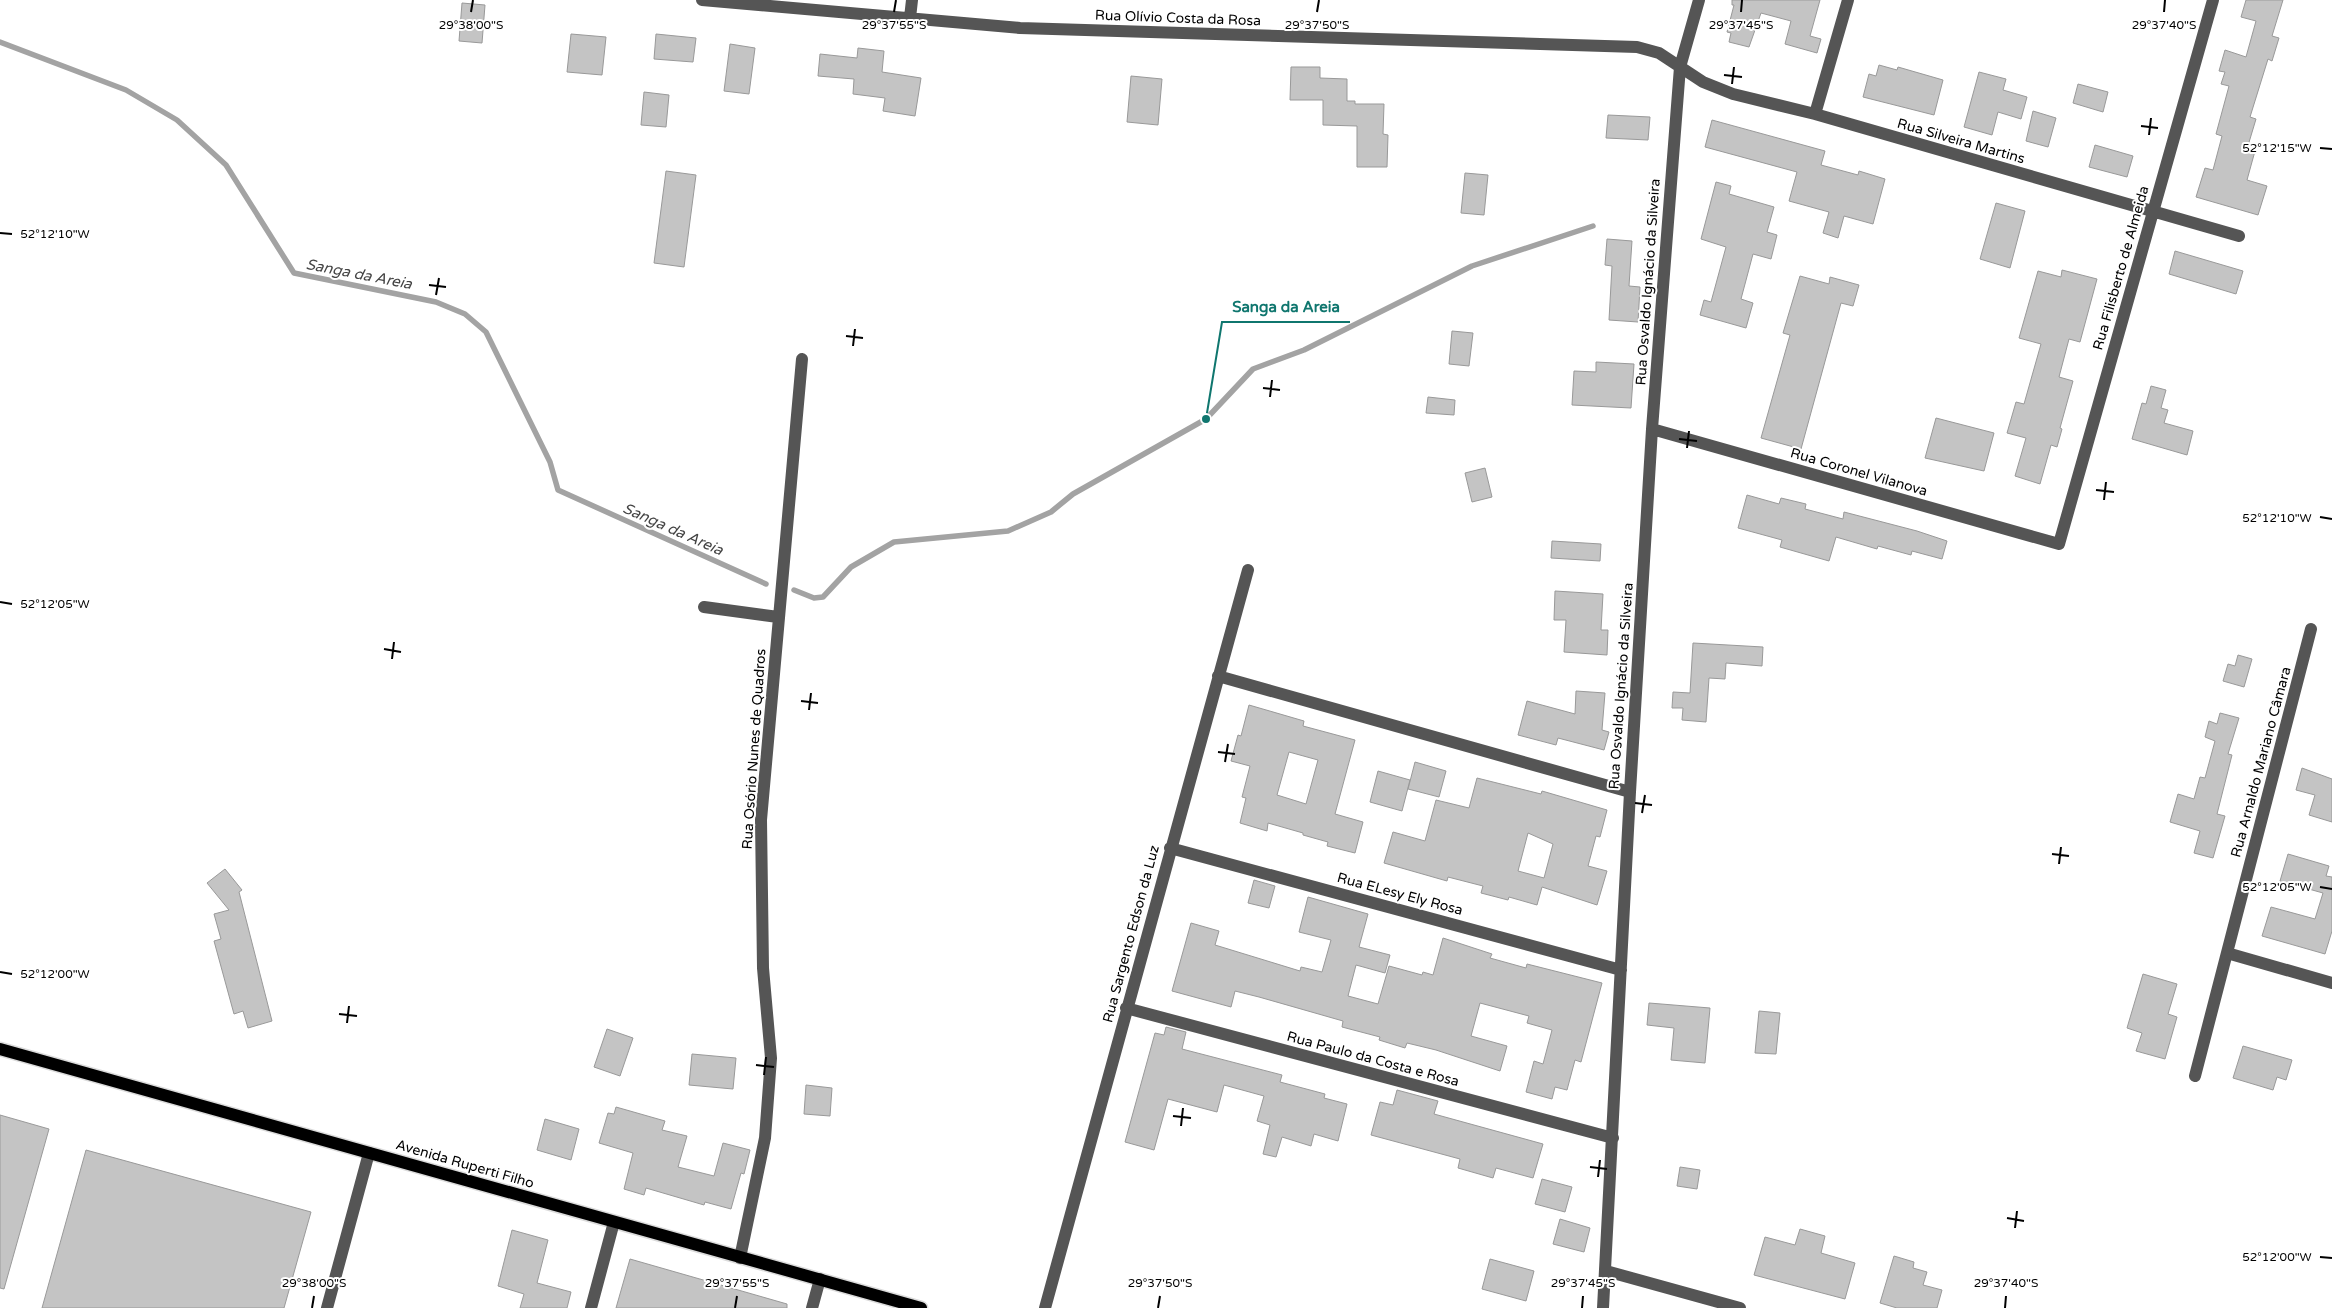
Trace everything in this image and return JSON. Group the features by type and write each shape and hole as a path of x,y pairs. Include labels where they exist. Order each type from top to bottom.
{"main road":[{"name":"Avenida Ruperti Filho","path":"0,1049 921,1308"}],"street":[{"name":"Rua Olívio Costa da Rosa","path":"702,0 1020,28 1637,47 1659,52 1680,67"},
{"path":"910,18 912,0"},
{"name":"Rua Osvaldo Ignácio da Silveira","path":"1603,1308 1630,792 1652,430 1680,67 1699,0"},
{"path":"1815,114 1848,0"},
{"name":"Rua Filisberto de Almeida","path":"2058,544 2213,0"},
{"name":"Rua Silveira Martins","path":"1680,67 1702,82 1733,94 1815,114 2239,236"},
{"name":"Rua Osório Nunes de Quadros","path":"740,1258 765,1138 772,1058 763,968 761,820 802,359"},
{"name":"Rua Coronel Vilanova","path":"1652,430 2058,544"},
{"name":"Rua Sargento Edson da Luz","path":"1045,1308 1248,570"},
{"path":"704,607 778,617"},
{"name":"Rua Arnaldo Mariano Câmara","path":"2195,1076 2311,629"},
{"path":"1218,676 1630,792"},
{"name":"Rua ELesy Ely Rosa","path":"1170,848 1621,970"},
{"path":"2226,953 2332,984"},
{"name":"Rua Paulo da Costa e Rosa","path":"1126,1008 1613,1138"},
{"path":"327,1308 369,1153"},
{"path":"591,1308 614,1222"},
{"path":"1606,1271 1740,1308"},
{"path":"812,1308 820,1280"}],"building":[{"path":"1732,0 1820,0 1810,36 1821,39 1817,53 1785,44 1791,21 1761,13 1749,47 1729,42 1731,33 1727,32 1734,5 1732,5"},
{"path":"2246,0 2283,0 2272,36 2279,38 2272,61 2268,59 2250,117 2256,119 2247,149 2255,151 2247,180 2267,186 2258,215 2196,197 2205,168 2213,170 2222,136 2216,134 2229,86 2221,84 2225,72 2219,71 2225,50 2246,57 2256,21 2241,17"},
{"path":"462,3 485,5 482,43 459,41"},
{"path":"571,34 606,37 602,75 567,72"},
{"path":"656,34 696,38 693,62 654,59"},
{"path":"730,44 755,48 749,94 724,91"},
{"path":"858,48 884,51 882,72 921,78 915,116 883,111 885,98 853,94 854,79 818,76 820,54 857,58"},
{"path":"1879,65 1897,70 1898,67 1943,80 1934,115 1863,97 1869,74 1876,76"},
{"path":"1291,67 1320,67 1320,78 1347,79 1347,101 1355,101 1355,104 1384,104 1383,134 1388,135 1387,167 1357,167 1357,126 1323,125 1323,100 1290,100"},
{"path":"1979,72 2006,79 2003,90 2027,97 2021,119 1998,112 1992,135 1964,127"},
{"path":"1131,76 1162,79 1158,125 1127,122"},
{"path":"2078,84 2108,92 2103,112 2073,103"},
{"path":"644,92 669,95 666,127 641,125"},
{"path":"2033,111 2056,118 2048,147 2026,141"},
{"path":"1608,115 1650,117 1648,140 1606,138"},
{"path":"1712,120 1825,151 1821,165 1858,175 1859,171 1885,179 1873,224 1844,216 1838,238 1823,233 1829,212 1789,201 1797,172 1705,147"},
{"path":"2095,145 2133,156 2127,177 2089,167"},
{"path":"666,171 696,175 684,267 654,263"},
{"path":"1465,173 1488,175 1484,215 1461,213"},
{"path":"1716,182 1731,186 1729,194 1774,207 1767,232 1777,235 1771,259 1753,254 1741,299 1753,303 1746,328 1700,315 1704,300 1711,302 1726,247 1701,239"},
{"path":"1996,203 2025,211 2010,268 1980,259"},
{"path":"1607,239 1632,241 1629,286 1640,287 1638,322 1609,320 1612,266 1605,265"},
{"path":"2175,251 2243,271 2236,294 2169,274"},
{"path":"2062,270 2097,279 2080,342 2069,339 2059,377 2073,381 2060,428 2062,429 2057,447 2051,445 2040,484 2015,476 2026,438 2007,433 2016,402 2024,404 2041,344 2019,338 2038,271 2061,277"},
{"path":"1800,276 1829,284 1830,277 1859,285 1853,306 1841,303 1801,449 1761,438 1790,335 1783,333"},
{"path":"1452,331 1473,333 1469,366 1449,364"},
{"path":"1596,362 1634,364 1631,408 1572,405 1574,371 1596,372"},
{"path":"2151,386 2166,390 2161,408 2168,410 2164,423 2193,431 2187,455 2132,439 2142,403 2146,404"},
{"path":"1428,397 1455,400 1454,415 1426,413"},
{"path":"1936,418 1994,433 1984,471 1925,458"},
{"path":"1485,468 1492,497 1472,502 1465,473"},
{"path":"1747,495 1779,504 1781,498 1806,504 1805,509 1843,519 1844,512 1917,531 1947,541 1942,559 1912,551 1911,555 1878,546 1877,549 1836,537 1829,561 1780,547 1782,540 1738,528"},
{"path":"1552,541 1601,544 1600,561 1551,558"},
{"path":"1555,591 1603,594 1601,630 1608,630 1607,655 1564,652 1566,620 1554,620"},
{"path":"1693,643 1763,647 1762,666 1726,663 1725,679 1709,678 1706,722 1682,720 1683,708 1672,708 1673,692 1690,693"},
{"path":"2238,655 2252,659 2244,687 2223,681 2228,664 2235,666"},
{"path":"1576,691 1605,693 1602,730 1609,732 1604,750 1558,738 1556,745 1518,735 1527,701 1575,714"},
{"path":"1249,705 1304,721 1303,726 1355,740 1335,814 1363,822 1355,853 1327,846 1328,842 1268,823 1267,831 1240,823 1246,798 1242,797 1250,766 1231,761 1238,735 1241,736","holes":["1289,752 1318,760 1306,804 1277,795"]},
{"path":"2220,713 2239,718 2228,754 2232,755 2217,814 2225,816 2213,858 2194,853 2200,831 2170,822 2178,794 2194,799 2200,777 2205,778 2215,741 2205,737 2209,721 2217,724"},
{"path":"1415,762 1446,771 1439,797 1408,789"},
{"path":"2302,768 2332,779 2332,822 2309,815 2315,795 2296,790"},
{"path":"1378,771 1410,780 1402,811 1370,802"},
{"path":"1477,778 1541,794 1542,791 1607,810 1600,837 1596,836 1588,866 1607,871 1597,905 1542,887 1537,905 1509,897 1508,900 1481,893 1483,886 1448,877 1447,881 1384,863 1393,832 1425,841 1436,800 1469,808","holes":["1528,833 1553,844 1544,878 1518,871"]},
{"path":"2288,854 2329,866 2326,876 2332,877 2332,931 2325,954 2262,936 2271,907 2315,919 2323,893 2280,881"},
{"path":"225,869 242,890 239,892 272,1021 248,1028 243,1011 234,1014 214,941 221,939 214,914 229,910 207,883"},
{"path":"1254,880 1275,886 1269,908 1248,903"},
{"path":"1308,897 1368,914 1359,947 1390,955 1385,973 1356,965 1348,996 1378,1004 1389,966 1422,975 1423,972 1433,975 1443,938 1492,954 1490,958 1526,968 1527,964 1602,983 1581,1062 1575,1060 1567,1090 1555,1087 1552,1099 1526,1092 1534,1061 1543,1064 1552,1030 1527,1023 1529,1016 1480,1003 1471,1036 1507,1046 1500,1071 1436,1050 1407,1043 1405,1048 1379,1040 1380,1037 1342,1027 1343,1021 1235,991 1231,1007 1172,991 1191,923 1219,931 1215,945 1300,971 1301,967 1322,972 1331,940 1299,932"},
{"path":"2143,974 2177,984 2168,1014 2177,1017 2165,1059 2136,1051 2142,1033 2127,1028"},
{"path":"1649,1003 1710,1008 1705,1063 1671,1060 1674,1028 1647,1025"},
{"path":"1759,1011 1780,1013 1776,1054 1755,1053"},
{"path":"1166,1027 1186,1032 1182,1049 1282,1075 1280,1082 1325,1094 1324,1098 1347,1104 1338,1141 1314,1134 1311,1146 1282,1137 1276,1157 1263,1154 1270,1125 1257,1121 1264,1096 1224,1085 1217,1112 1168,1099 1154,1150 1125,1142 1155,1033 1164,1035"},
{"path":"607,1029 633,1038 620,1076 594,1067"},
{"path":"2243,1046 2292,1060 2286,1080 2277,1077 2273,1090 2233,1078"},
{"path":"692,1054 736,1058 733,1089 689,1085"},
{"path":"806,1085 832,1088 830,1116 804,1114"},
{"path":"1397,1090 1438,1101 1434,1114 1543,1144 1533,1178 1496,1168 1493,1178 1458,1168 1460,1159 1371,1135 1380,1102 1393,1105"},
{"path":"616,1107 665,1121 662,1130 687,1136 678,1167 714,1176 723,1143 750,1150 744,1174 741,1173 731,1209 705,1202 704,1205 646,1188 644,1195 624,1189 633,1153 599,1143 608,1113 614,1114"},
{"path":"0,1115 49,1129 4,1289 0,1288"},
{"path":"545,1119 579,1129 571,1160 537,1150"},
{"path":"86,1150 311,1212 284,1308 42,1308"},
{"path":"1680,1167 1700,1170 1697,1189 1677,1186"},
{"path":"1542,1179 1572,1187 1565,1212 1535,1204"},
{"path":"1560,1219 1590,1228 1584,1252 1553,1244"},
{"path":"1800,1229 1825,1236 1821,1253 1855,1263 1845,1299 1754,1275 1765,1237 1795,1245"},
{"path":"512,1230 548,1240 537,1283 571,1292 567,1308 520,1308 524,1294 498,1286"},
{"path":"1894,1256 1914,1262 1913,1268 1927,1272 1923,1285 1942,1290 1937,1308 1897,1308 1880,1303"},
{"path":"630,1259 787,1304 787,1308 616,1308"},
{"path":"1490,1259 1534,1271 1526,1301 1482,1289"}],"waterway":[{"name":"Sanga da Areia","path":"0,42 126,90 177,120 226,165 294,273 436,302 465,314 486,332 550,462 558,490 766,584"},
{"name":"Sanga da Areia","path":"794,590 814,598 823,597 851,567 894,542 1008,531 1051,512 1073,494 1206,419 1253,369 1304,350 1472,266 1593,226"}],"place":[{"name":"Sanga da Areia","path":"1206,419"}]}
